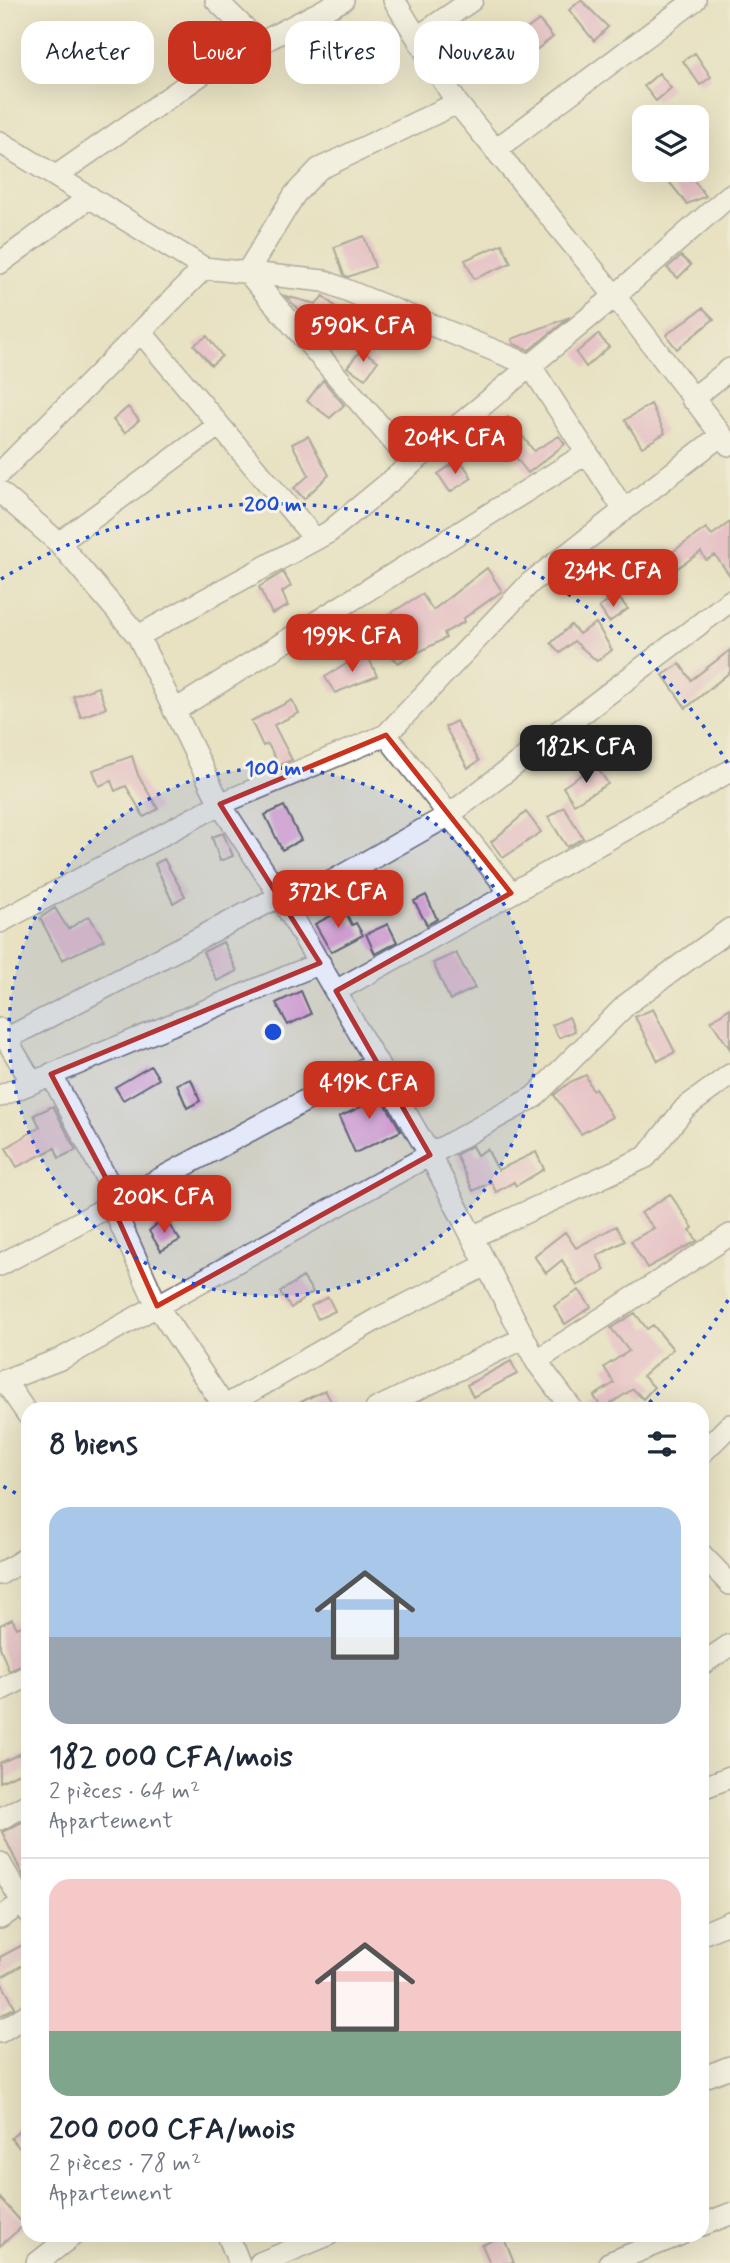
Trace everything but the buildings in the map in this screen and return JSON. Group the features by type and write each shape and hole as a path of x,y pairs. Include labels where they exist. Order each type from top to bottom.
{"street":[{"path":"216,0 237,21"},
{"path":"271,37 343,0"},
{"path":"394,0 414,31"},
{"path":"441,21 472,0"},
{"path":"495,150 680,4"},
{"path":"56,176 188,84"},
{"path":"0,922 220,804 386,735 530,583 624,510 725,441 615,296 457,103 446,84"},
{"path":"247,272 295,194 319,169 457,103"},
{"path":"0,142 204,268 324,281 530,366 624,510"},
{"path":"138,636 329,532 615,296 730,195"},
{"path":"0,263 90,197"},
{"path":"0,473 204,268"},
{"path":"247,272 412,463"},
{"path":"141,332 315,539"},
{"path":"692,399 730,369"},
{"path":"60,543 219,425"},
{"path":"174,710 587,453"},
{"path":"0,492 60,543 138,636 220,804 284,902 377,1062 430,1155 536,1362 564,1402"},
{"path":"219,1402 157,1306 115,1203 42,1078 3,1034 284,902 449,815 730,601"},
{"path":"386,735 512,893"},
{"path":"336,991 730,771"},
{"path":"21,1406 2,1381 63,1358 534,1097 627,1004 730,929"},
{"path":"0,1096 320,963"},
{"path":"0,1265 377,1062"},
{"path":"472,1237 646,1157 685,1108 730,1075"},
{"path":"536,1362 730,1235"},
{"path":"233,1402 377,1319 486,1265"},
{"path":"391,1402 524,1338"},
{"path":"709,1446 730,1424"},
{"path":"0,1574 21,1561"},
{"path":"709,1563 730,1584"},
{"path":"709,1659 730,1645"},
{"path":"0,1690 21,1680"},
{"path":"709,1786 728,1782"},
{"path":"0,1819 21,1808"},
{"path":"0,1863 21,1901"},
{"path":"0,1918 21,1910"},
{"path":"709,1931 730,1922"},
{"path":"0,2032 21,2018"},
{"path":"709,2075 730,2067"},
{"path":"709,2222 730,2214"},
{"path":"37,2263 64,2242"},
{"path":"231,2242 239,2263"},
{"path":"260,2263 311,2242"},
{"path":"609,2263 660,2242"}],"highlighted area":[{"path":"386,735 511,893 336,991 430,1155 157,1306 112,1205 118,1201 51,1074 320,963 220,804"}]}
